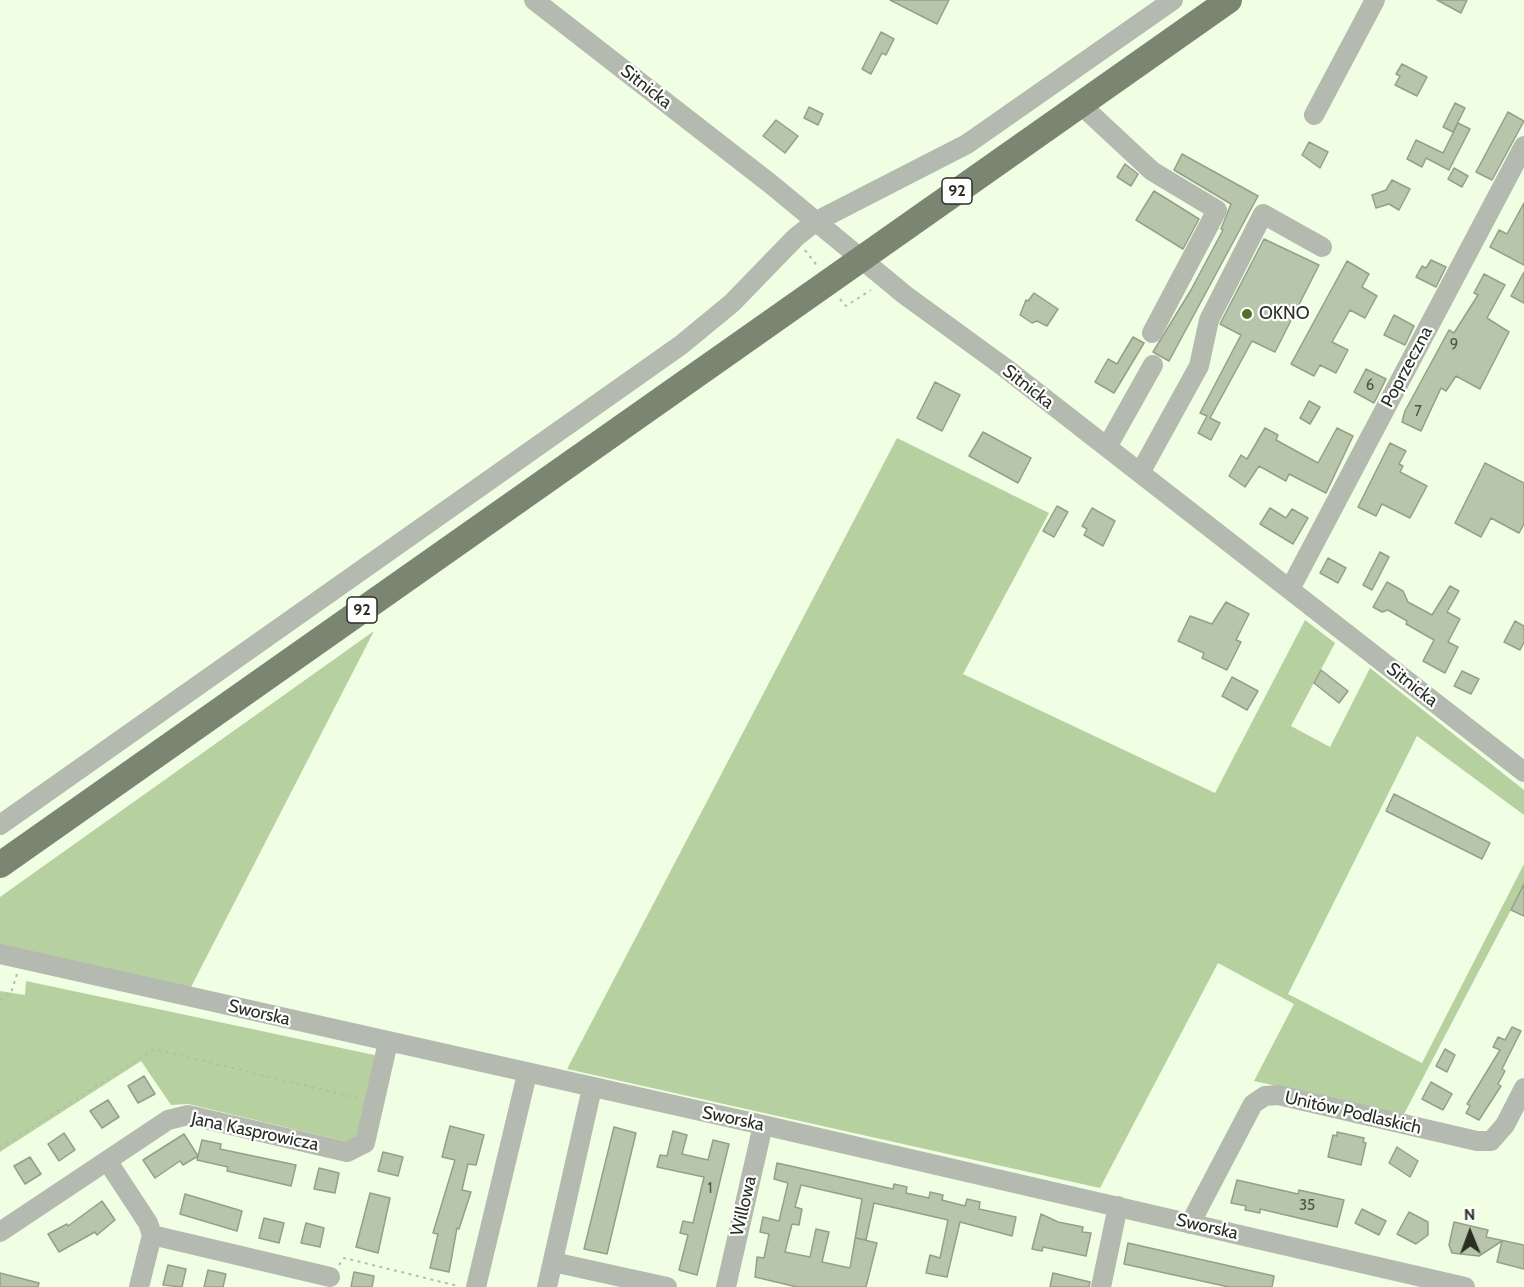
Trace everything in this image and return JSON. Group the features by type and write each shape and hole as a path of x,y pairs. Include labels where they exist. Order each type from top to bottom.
{"main road":[{"name":"92","path":"0,865 1229,0"}],"street":[{"name":"Sitnicka","path":"534,0 772,185 905,295 1107,447 1524,772"},
{"path":"0,825 681,345 732,303 796,237 815,222 967,144 1173,0"},
{"path":"1314,115 1375,0"},
{"path":"1080,104 1152,171 1217,210 1152,333"},
{"name":"Poprzeczna","path":"1290,590 1524,146"},
{"path":"1140,473 1199,366 1209,320 1263,214 1322,247"},
{"path":"1107,447 1153,365"},
{"name":"Sworska","path":"0,954 527,1074 763,1125 1465,1287"},
{"name":"Jana Kasprowicza","path":"0,1232 168,1120 188,1115 347,1152 365,1143 388,1042"},
{"path":"476,1287 527,1074"},
{"path":"547,1287 592,1088"},
{"name":"Unitów Podlaskich","path":"1190,1224 1253,1104 1264,1096 1278,1095 1477,1141 1491,1141 1505,1125 1524,1088"},
{"name":"Willowa","path":"726,1287 763,1125"},
{"path":"108,1161 148,1223 152,1235 139,1287"},
{"path":"1101,1287 1118,1206"},
{"path":"152,1235 330,1277"},
{"path":"553,1262 667,1287"}],"path":[{"path":"796,237 820,272"},
{"path":"836,293 846,306 876,289"},
{"path":"0,1000 11,993 22,960"},
{"path":"0,1148 154,1049 374,1102"},
{"path":"330,1277 344,1258 464,1287"}],"green space":[{"path":"897,438 1049,513 963,674 1215,793 1305,620 1335,643 1291,726 1330,747 1370,668 1524,790 1524,815 1417,736 1288,994 1422,1063 1524,864 1524,885 1404,1114 1254,1081 1294,1004 1218,963 1100,1188 567,1069"},
{"path":"374,631 190,989 0,947 0,897"},
{"path":"26,981 379,1056 357,1136 348,1142 188,1104 171,1105 141,1061 0,1152 0,991 25,995"}],"building":[{"path":"890,0 949,0 937,24"},
{"path":"1437,0 1467,0 1461,13"},
{"path":"881,32 894,39 886,55 882,53 871,74 862,69"},
{"path":"1402,64 1427,77 1417,96 1395,85 1400,76 1396,74"},
{"path":"1455,103 1465,108 1453,132 1443,127"},
{"path":"809,107 823,114 818,125 804,118"},
{"path":"1508,112 1524,121 1492,180 1476,172"},
{"path":"776,120 798,136 785,153 763,136"},
{"path":"1458,123 1470,129 1449,170 1426,158 1422,167 1407,159 1416,140 1443,153"},
{"path":"1309,142 1328,152 1320,168 1302,155"},
{"path":"1182,154 1258,196 1169,361 1153,352 1191,290 1223,230 1221,229 1231,204 1174,170"},
{"path":"1125,164 1138,174 1131,186 1117,177"},
{"path":"1454,168 1468,176 1462,187 1448,179"},
{"path":"1392,180 1410,189 1399,210 1389,204 1376,208 1372,195 1386,190"},
{"path":"1154,191 1199,219 1183,249 1136,220"},
{"path":"1524,203 1524,265 1490,247 1499,230 1507,234"},
{"path":"1264,239 1319,265 1275,352 1252,341 1210,418 1220,423 1211,440 1198,433 1207,416 1200,413 1241,335 1220,324"},
{"path":"1431,260 1446,267 1436,287 1416,277 1422,266 1426,268"},
{"path":"1347,261 1369,274 1362,287 1377,296 1365,318 1350,310 1332,342 1348,350 1336,373 1320,365 1314,376 1291,364"},
{"path":"1524,272 1524,303 1511,296"},
{"path":"1484,274 1505,285 1487,318 1509,332 1480,389 1456,376 1446,391 1441,388 1421,431 1402,422 1405,411 1449,330 1454,333 1478,295 1474,293"},
{"path":"1034,293 1058,309 1047,326 1037,321 1032,323 1020,315 1026,300 1028,301"},
{"path":"1394,315 1414,326 1405,345 1384,335"},
{"path":"1133,337 1144,343 1114,393 1095,382 1108,359 1117,364"},
{"path":"1366,369 1386,379 1374,403 1354,392"},
{"path":"935,382 960,395 942,431 917,418"},
{"path":"1309,401 1320,407 1310,424 1300,418"},
{"path":"1265,428 1278,435 1276,440 1318,463 1337,428 1353,436 1326,493 1289,474 1286,481 1259,466 1245,487 1229,476 1241,455 1247,459"},
{"path":"983,432 1031,458 1018,483 969,456"},
{"path":"1390,443 1406,451 1399,464 1403,466 1400,472 1427,486 1410,518 1382,504 1376,516 1358,507"},
{"path":"1485,463 1524,483 1524,524 1519,533 1491,518 1481,537 1455,523"},
{"path":"1057,506 1068,512 1054,537 1043,531"},
{"path":"1092,508 1115,521 1103,546 1084,535 1087,529 1082,526"},
{"path":"1270,508 1286,518 1292,509 1308,518 1293,544 1260,524"},
{"path":"1380,552 1389,557 1372,590 1363,585"},
{"path":"1328,558 1346,568 1338,583 1320,573"},
{"path":"1387,582 1403,591 1408,602 1432,615 1450,586 1459,591 1447,612 1460,619 1448,642 1458,647 1445,673 1423,661 1434,640 1406,624 1407,621 1388,610 1382,612 1373,607"},
{"path":"1226,602 1249,614 1236,640 1241,642 1227,670 1202,658 1204,653 1178,641 1190,616 1212,624"},
{"path":"1515,621 1524,626 1524,642 1520,650 1504,642"},
{"path":"1321,670 1348,691 1339,703 1314,683"},
{"path":"1462,671 1479,679 1471,694 1454,686"},
{"path":"1232,677 1258,691 1247,710 1222,696"},
{"path":"1394,794 1490,843 1482,859 1386,811"},
{"path":"1524,884 1524,916 1511,910"},
{"path":"1512,1027 1521,1031 1502,1069 1505,1071 1498,1084 1501,1086 1479,1120 1466,1113 1470,1106 1467,1104 1500,1050 1493,1047 1498,1037 1505,1040"},
{"path":"1445,1049 1455,1055 1447,1072 1436,1066"},
{"path":"144,1076 155,1094 138,1103 128,1086"},
{"path":"1431,1082 1452,1094 1443,1110 1422,1099"},
{"path":"108,1100 119,1117 102,1128 90,1111"},
{"path":"450,1126 484,1135 476,1165 468,1164 462,1190 471,1192 459,1229 457,1228 449,1272 430,1268 438,1234 433,1233 455,1160 442,1157"},
{"path":"614,1127 636,1133 607,1254 584,1249"},
{"path":"673,1131 687,1135 682,1154 708,1160 713,1140 729,1144 697,1275 679,1270 688,1235 680,1233 683,1221 693,1223 704,1177 657,1167 660,1155 667,1156"},
{"path":"1337,1132 1364,1138 1363,1142 1366,1143 1361,1165 1328,1157 1333,1135 1337,1136"},
{"path":"64,1133 75,1150 59,1161 48,1144"},
{"path":"184,1134 198,1156 183,1165 180,1161 155,1178 143,1160"},
{"path":"202,1140 221,1144 220,1149 296,1165 291,1186 227,1171 228,1167 197,1160"},
{"path":"1397,1147 1418,1161 1410,1177 1389,1163"},
{"path":"383,1152 403,1157 398,1176 378,1171"},
{"path":"30,1157 41,1174 25,1184 14,1166"},
{"path":"777,1163 893,1189 894,1184 907,1187 906,1193 929,1198 930,1192 943,1195 942,1200 965,1206 967,1199 980,1202 979,1209 1016,1217 1012,1236 960,1222 947,1277 926,1273 930,1255 940,1258 948,1220 874,1203 866,1240 856,1238 877,1243 866,1287 797,1287 755,1277 757,1257 764,1258 769,1234 760,1232 763,1217 779,1221 788,1183 774,1179","holes":["801,1185 862,1199 850,1268 822,1262 829,1232 816,1229 810,1257 785,1252 792,1224 799,1225 802,1209 795,1207"]},
{"path":"319,1168 339,1173 335,1193 314,1189"},
{"path":"1237,1180 1298,1194 1299,1190 1344,1200 1337,1227 1260,1209 1260,1213 1245,1210 1246,1206 1231,1203"},
{"path":"370,1193 390,1198 378,1253 356,1247"},
{"path":"185,1194 242,1211 237,1231 180,1214"},
{"path":"102,1201 115,1220 97,1235 95,1232 59,1252 48,1234 67,1224 68,1226"},
{"path":"1362,1209 1386,1221 1379,1235 1355,1223"},
{"path":"1409,1212 1428,1222 1428,1235 1416,1244 1397,1234"},
{"path":"1041,1214 1058,1222 1083,1227 1082,1232 1091,1233 1086,1256 1043,1247 1042,1251 1032,1249"},
{"path":"264,1218 284,1223 279,1243 259,1238"},
{"path":"1454,1222 1488,1230 1486,1237 1524,1245 1524,1269 1497,1262 1502,1241 1479,1256 1452,1253 1449,1245"},
{"path":"306,1223 324,1228 320,1247 301,1243"},
{"path":"1128,1243 1274,1276 1272,1287 1229,1287 1124,1264"},
{"path":"168,1265 186,1269 182,1287 163,1285"},
{"path":"208,1270 226,1274 223,1287 204,1287"},
{"path":"354,1272 374,1276 372,1287 351,1287"},
{"path":"0,1273 39,1283 38,1287 0,1287"},
{"path":"1053,1273 1090,1282 1089,1287 1050,1287"}],"place":[{"name":"OKNO","path":"1247,314"}]}
